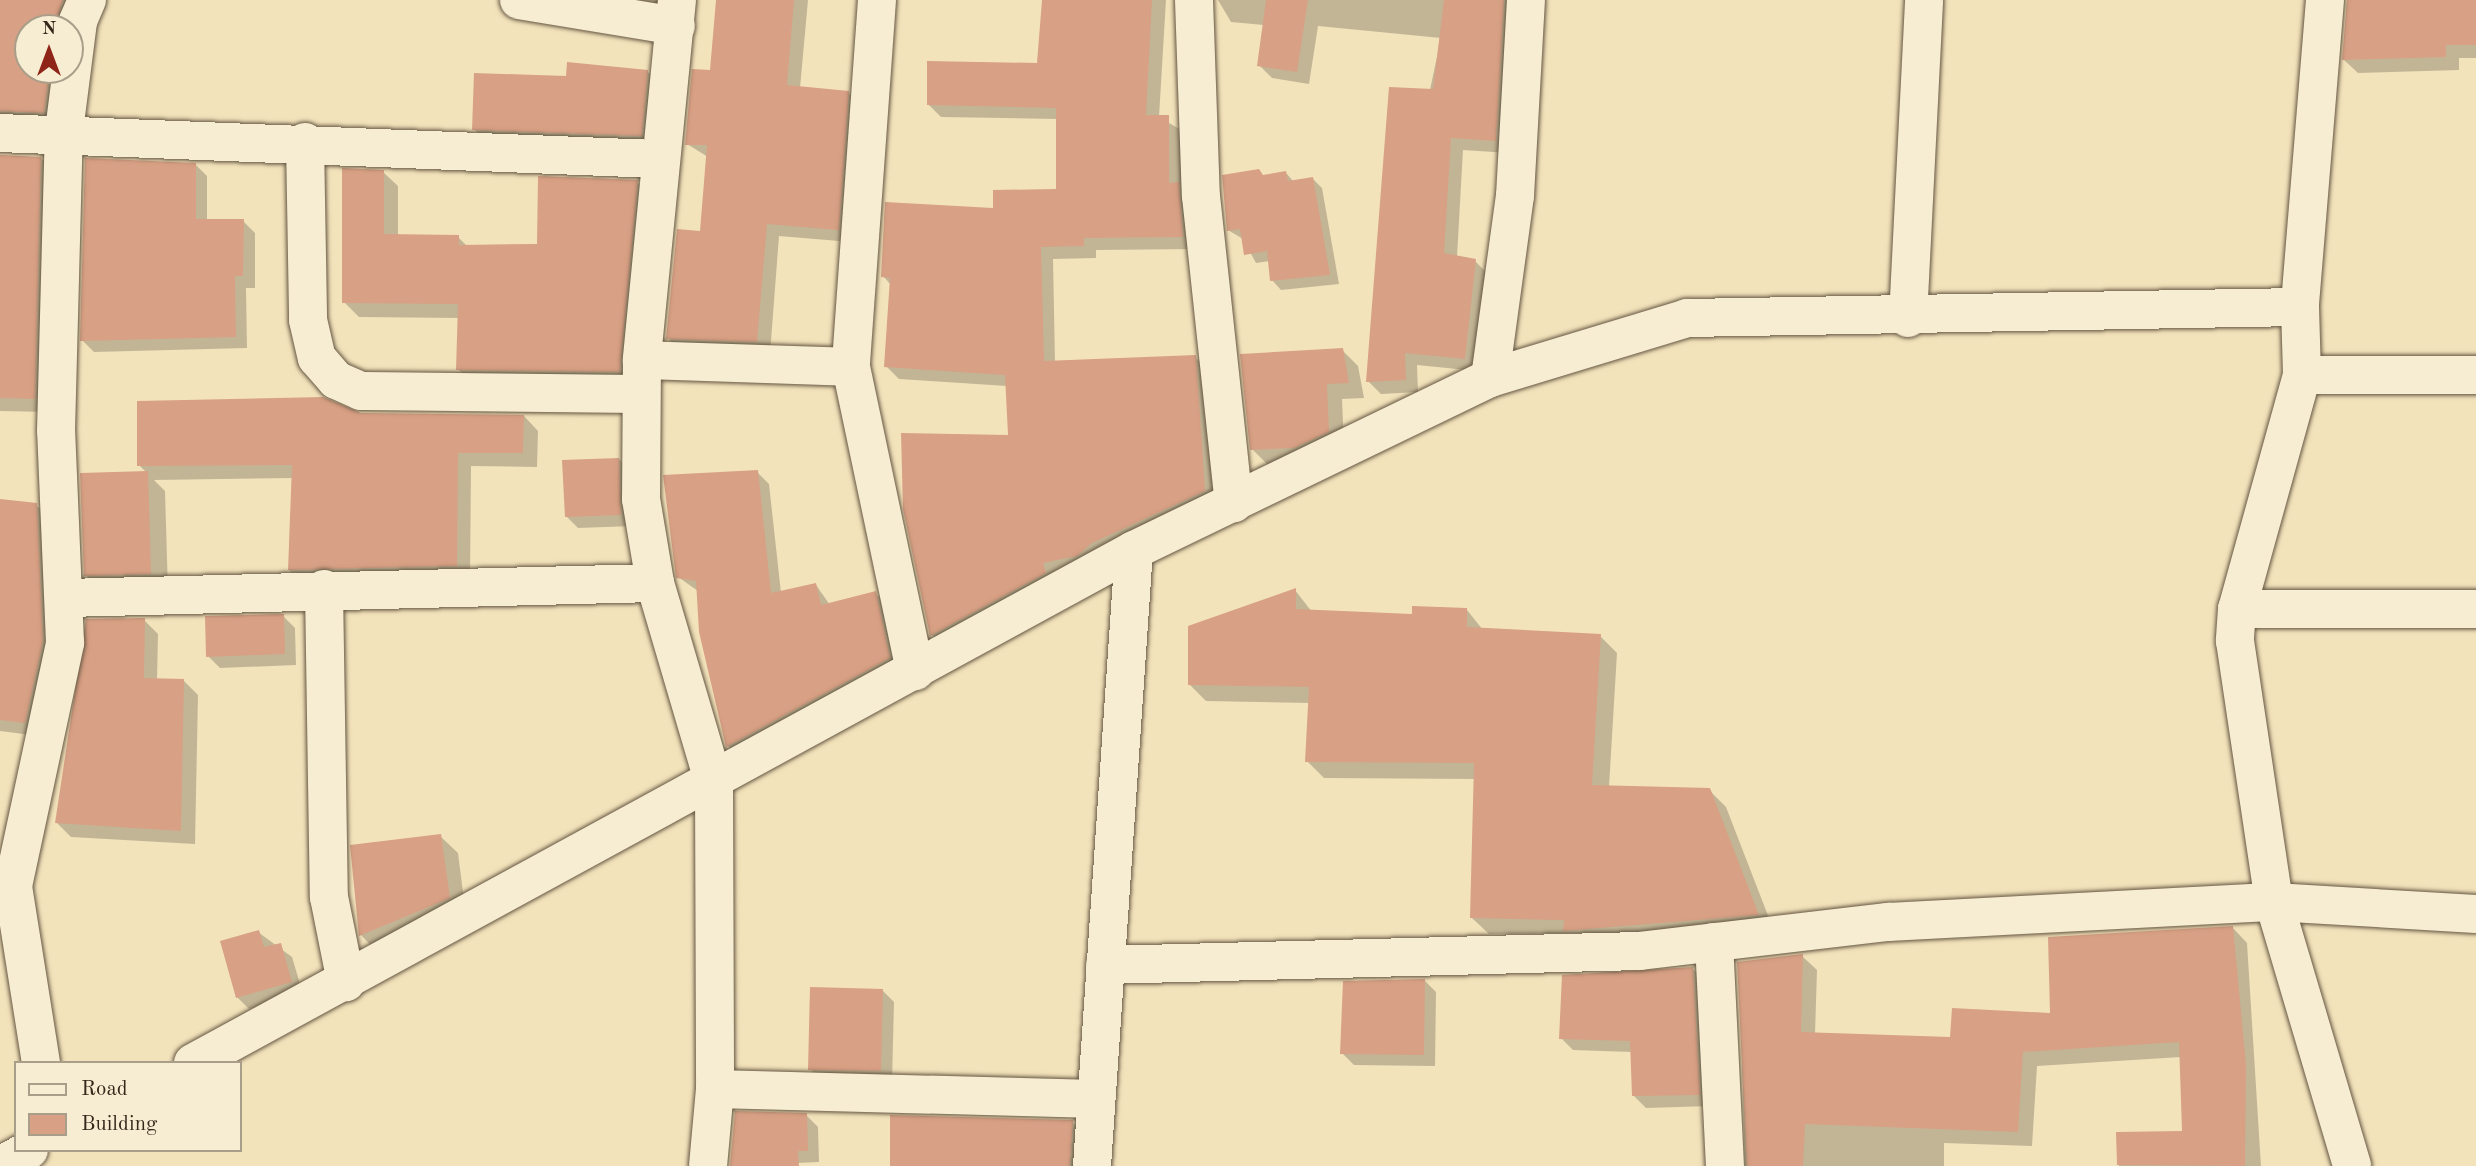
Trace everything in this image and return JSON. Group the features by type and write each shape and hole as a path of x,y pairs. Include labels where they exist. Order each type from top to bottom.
{"street":[{"path":"41,1061 13,886 55,710 66,598 57,431 64,131 78,21 87,0"},
{"path":"519,0 676,13 657,159 642,377 641,499 655,583 715,783 715,1089 708,1166"},
{"path":"877,0 851,367 915,671"},
{"path":"1194,0 1201,196 1234,503"},
{"path":"1490,377 1515,196 1526,0"},
{"path":"1908,318 1924,0"},
{"path":"2325,0 2300,307 2302,375 2237,609 2235,641 2274,902 2352,1166"},
{"path":"0,133 64,131 657,159"},
{"path":"305,142 308,320 317,358 336,380 361,391 851,367"},
{"path":"197,1061 715,783 1134,550 1490,377 1687,318 1908,318 2300,307"},
{"path":"2302,375 2476,375"},
{"path":"1092,1166 1134,550"},
{"path":"66,598 324,589 655,583"},
{"path":"324,589 329,897 346,982"},
{"path":"2237,609 2476,609"},
{"path":"1105,965 1640,951 1888,922 2274,902 2476,914"},
{"path":"1714,942 1725,1166"},
{"path":"715,1089 1097,1099"},
{"path":"0,1166 25,1152"}],"building":[{"path":"0,0 63,0 59,14 14,14 14,84 48,84 44,113 0,111"},
{"path":"716,0 794,0 787,85 849,91 839,230 767,224 757,342 666,339 677,229 700,231 707,145 685,145 692,69 710,70"},
{"path":"1042,0 1152,0 1146,115 1169,115 1169,183 1179,182 1183,237 1084,238 1084,246 1041,247 1044,361 1196,355 1205,491 1092,543 1077,556 1043,563 1046,573 930,636 903,509 901,433 1008,435 1005,375 884,367 890,278 881,277 885,202 993,208 993,190 1056,189 1056,108 927,105 927,61 1037,63"},
{"path":"1266,0 1308,0 1297,72 1257,66"},
{"path":"1444,0 1504,0 1496,141 1451,138 1444,253 1476,259 1465,359 1405,353 1406,380 1366,382 1389,87 1433,89"},
{"path":"2347,0 2476,0 2476,45 2446,45 2446,57 2342,60"},
{"path":"567,62 648,70 642,136 472,130 474,73 566,76"},
{"path":"0,155 41,157 35,399 0,398"},
{"path":"85,158 196,163 196,219 244,219 243,276 235,276 236,337 80,341"},
{"path":"342,168 384,170 384,234 459,235 459,245 537,244 538,176 638,180 620,372 456,370 458,304 342,303"},
{"path":"1259,169 1263,175 1286,171 1288,181 1313,177 1330,275 1270,281 1267,251 1244,255 1240,229 1227,231 1222,175"},
{"path":"1343,348 1349,383 1327,384 1329,432 1294,448 1250,450 1240,354"},
{"path":"323,397 361,413 524,415 523,453 458,453 457,566 288,570 292,465 137,466 137,401"},
{"path":"619,458 621,515 565,517 562,460"},
{"path":"758,470 771,593 816,583 821,605 876,591 890,658 726,747 699,632 696,581 676,578 663,475"},
{"path":"148,471 151,574 84,576 80,473"},
{"path":"0,499 37,503 43,641 25,723 0,720"},
{"path":"1296,588 1296,609 1412,614 1412,606 1467,608 1467,627 1601,634 1592,785 1710,788 1759,915 1563,931 1564,920 1470,918 1474,763 1305,762 1309,687 1188,685 1188,626"},
{"path":"284,614 285,654 206,657 205,616"},
{"path":"145,618 144,678 184,679 181,831 55,823 86,619"},
{"path":"441,834 450,898 359,936 350,845"},
{"path":"2233,926 2246,1065 2245,1166 2117,1165 2116,1132 2182,1131 2179,1042 2023,1052 2018,1132 1805,1124 1803,1166 1747,1166 1737,962 1803,954 1801,1032 1950,1037 1952,1008 2050,1013 2048,937"},
{"path":"259,930 264,947 281,943 292,982 236,998 220,941"},
{"path":"1693,967 1700,1095 1632,1096 1630,1041 1559,1039 1562,975"},
{"path":"1425,979 1424,1055 1340,1054 1343,981"},
{"path":"810,987 883,989 881,1071 808,1070"},
{"path":"735,1111 807,1113 808,1151 798,1151 799,1166 730,1166"},
{"path":"890,1115 1073,1120 1070,1166 890,1166"}]}
